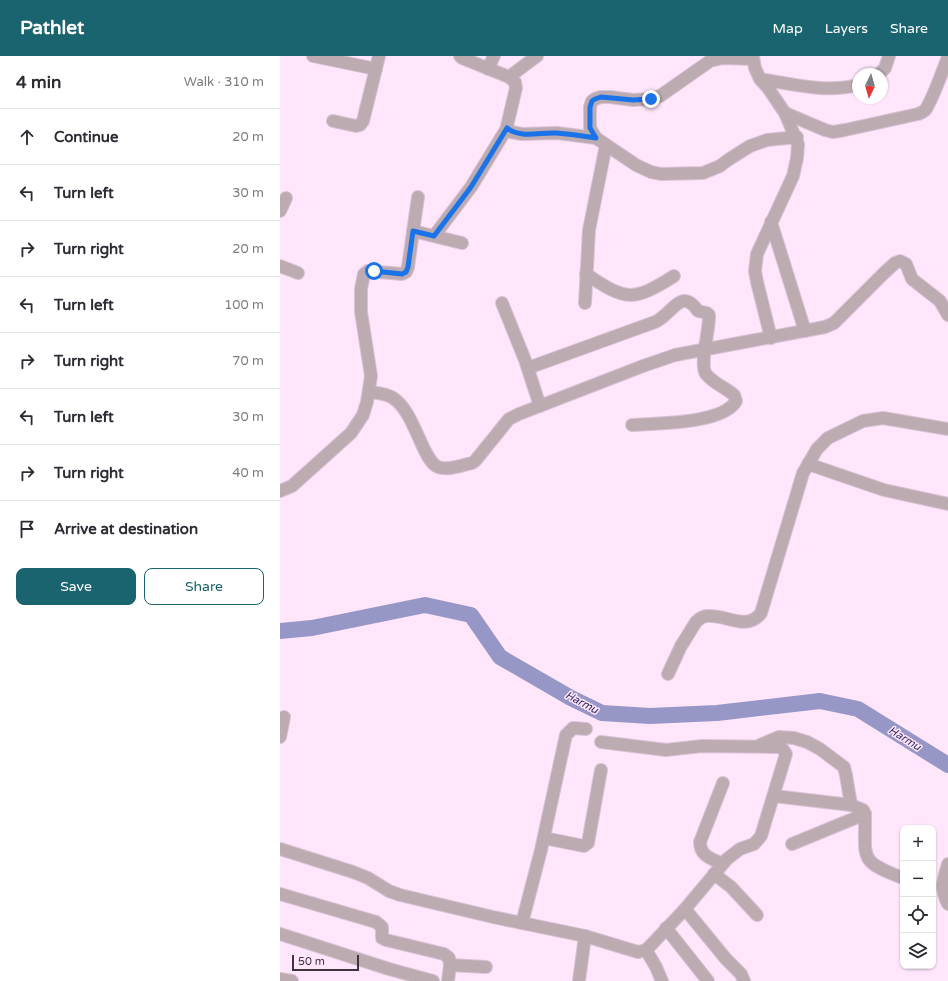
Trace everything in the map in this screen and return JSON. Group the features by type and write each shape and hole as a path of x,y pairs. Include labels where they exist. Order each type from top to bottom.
{"street":[{"path":"313,56 376,69"},
{"path":"333,121 356,126 360,125 363,121 379,56"},
{"path":"434,236 471,187 507,128 516,88 515,82 509,77 460,56"},
{"path":"488,69 494,56"},
{"path":"509,77 537,56"},
{"path":"885,68 889,56"},
{"path":"771,338 756,282 755,271 757,254 794,172 798,144 796,138 785,114 760,79 755,68 753,57 722,58 710,61 660,96 651,99 633,100 601,97 592,101 590,107 590,128 596,138 636,165 650,172 661,174 704,173 720,166 750,146 767,140 796,138"},
{"path":"785,114 833,132 918,114 926,108 939,82 948,57"},
{"path":"760,79 796,85 821,87 852,86"},
{"path":"507,128 511,132 522,134 557,133 596,138"},
{"path":"585,303 589,230 606,145"},
{"path":"280,491 292,486 351,433 363,415 367,402 371,376 361,312 362,280 364,274 368,272 402,274 406,272 418,197"},
{"path":"280,211 286,198"},
{"path":"771,222 805,331"},
{"path":"413,231 462,243"},
{"path":"369,392 392,397 400,403 415,428 432,463 439,467 447,468 472,463 475,461 509,419 643,366 676,355 771,338 825,327 834,323 884,273 895,263 900,261 906,264 912,279 943,304 948,315"},
{"path":"280,266 298,273"},
{"path":"586,274 621,294 632,296 644,293 674,276"},
{"path":"528,368 655,322 664,317 675,305 684,301 692,303 698,312 707,313 709,315 705,349 705,372 718,384 734,395 736,400 733,406 715,416 696,420 632,425"},
{"path":"502,302 528,368 540,406"},
{"path":"668,674 681,646 696,622 700,619 708,616 748,622 756,619 762,613 803,473 817,449 828,438 852,425 871,419 883,418 948,430"},
{"path":"808,464 884,490 948,504"},
{"path":"280,737 284,717"},
{"path":"522,923 544,838 566,735 573,728 586,729"},
{"path":"758,746 779,737 801,740 820,749 841,764 844,768 851,805"},
{"path":"280,849 353,872 368,878 389,891 400,895 585,936 638,952 646,950 685,909 722,864 733,854 752,845 759,839 774,796 786,754 782,748 778,747 702,746 666,750 601,742"},
{"path":"544,838 579,845 587,845 601,770"},
{"path":"722,783 700,842 700,848 703,854 722,864"},
{"path":"774,796 851,805 863,810 865,814 865,849 867,859 877,867 900,877"},
{"path":"792,844 865,814"},
{"path":"948,864 941,892 948,904"},
{"path":"714,874 730,887 757,915"},
{"path":"280,894 376,922 382,927 382,938 386,940 444,954 449,958 450,964 448,981"},
{"path":"685,909 726,959 741,974 744,981"},
{"path":"666,928 708,981"},
{"path":"280,934 388,969 433,981"},
{"path":"579,981 585,936"},
{"path":"646,950 662,981"},
{"path":"450,964 486,967"},
{"path":"280,979 292,981"}],"waterway":[{"name":"Harmu","path":"280,631 312,628 425,605 471,615 500,657 571,698 602,713 650,716 717,713 820,701 858,709 948,765"}],"route":[{"path":"374,271 398,274 406,272 413,231 434,236 471,187 507,128 511,132 522,134 557,133 596,138 590,128 590,107 592,101 601,97 633,100 651,99"}]}
